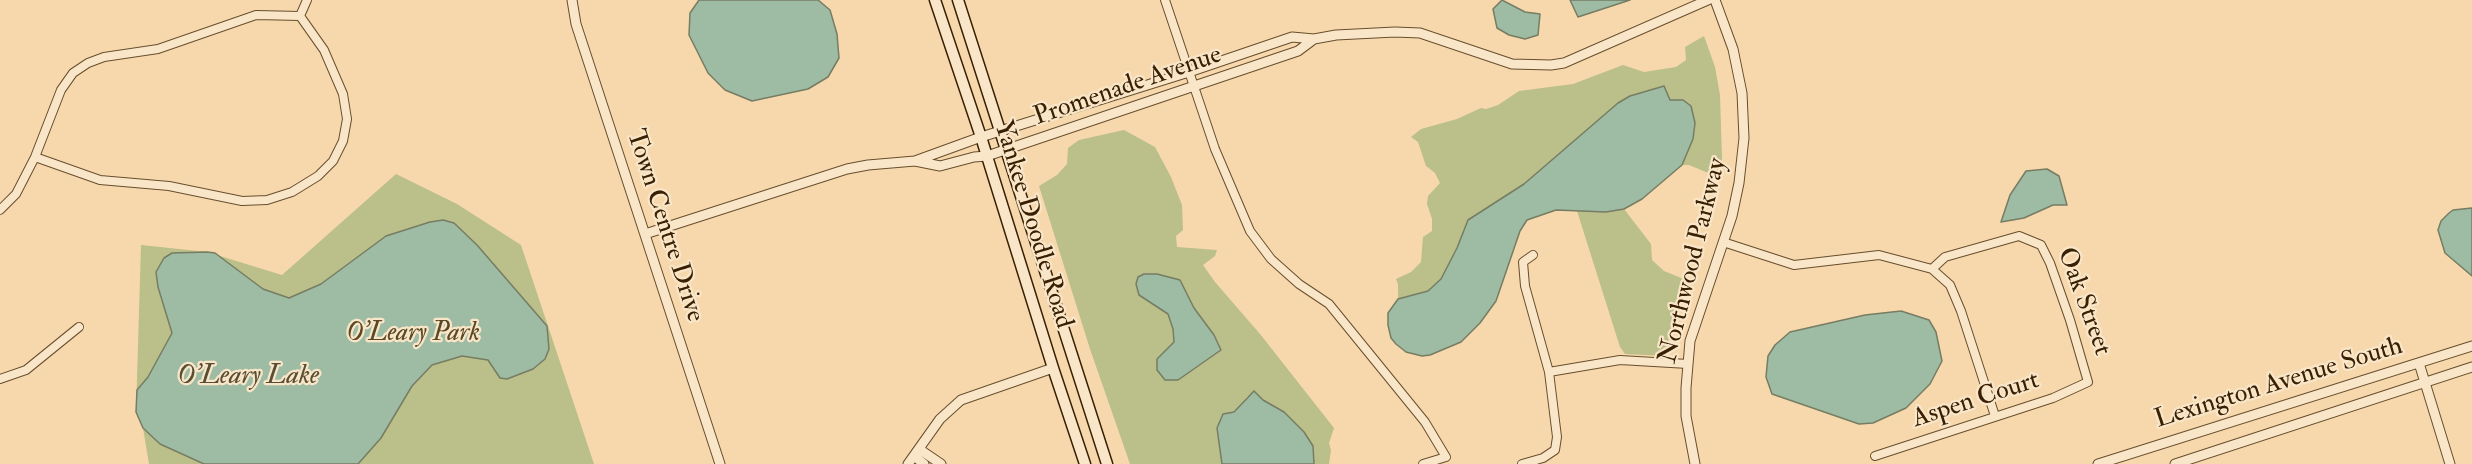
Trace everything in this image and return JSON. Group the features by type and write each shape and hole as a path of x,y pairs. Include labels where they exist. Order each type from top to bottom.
{"main road":[{"name":"Yankee Doodle Road","path":"935,0 1085,464"},
{"name":"Yankee Doodle Road","path":"958,0 1107,464"}],"street":[{"path":"300,16 308,0"},
{"name":"Town Centre Drive","path":"572,0 576,24 720,464"},
{"path":"1165,0 1215,149 1250,231 1279,266 1299,284 1329,304 1425,422 1448,460 1424,464"},
{"name":"Promenade Avenue","path":"915,162 981,137 1292,37 1314,39 1371,33 1420,33 1512,64 1551,65 1564,63 1708,0"},
{"name":"Northwood Parkway","path":"1695,464 1686,416 1690,341 1723,242 1739,183 1743,149 1743,116 1733,49 1715,0"},
{"path":"0,210 15,194 35,157 61,90 73,74 88,63 104,57 158,49 256,15 300,16"},
{"path":"35,157 100,180 169,186 242,201 267,200 292,192 318,176 333,161 343,141 347,119 343,94 324,50 300,16"},
{"name":"Promenade Avenue","path":"645,234 847,169 868,165 915,162 940,166 973,157 987,156 1298,51 1314,39"},
{"name":"Oak Street","path":"1932,269 1945,257 2019,236 2041,245 2067,310 2088,382"},
{"path":"1723,242 1794,265 1879,255 1932,269 1950,285 1961,311 1995,416"},
{"path":"1522,464 1543,458 1555,450 1557,437 1549,372 1525,286 1523,262 1533,255"},
{"path":"0,379 26,370 80,327"},
{"name":"Lexington Avenue South","path":"2098,464 2472,346"},
{"path":"1549,372 1620,360 1688,364"},
{"path":"2419,363 2450,464"},
{"name":"Lexington Avenue South","path":"2175,464 2472,367"},
{"path":"914,456 940,419 961,400 1053,368"},
{"name":"Aspen Court","path":"1875,456 2053,398 2088,382"},
{"path":"914,456 924,464"},
{"path":"914,456 941,464"}],"green space":[{"path":"1704,36 1715,67 1720,95 1722,159 1718,177 1689,165 1682,165 1693,139 1683,100 1670,100 1664,86 1630,96 1524,184 1468,220 1441,279 1428,291 1398,299 1396,279 1411,272 1421,262 1423,237 1432,231 1432,219 1427,204 1428,196 1440,183 1435,173 1426,166 1418,142 1411,137 1421,129 1457,119 1481,108 1486,109 1498,105 1519,91 1573,84 1623,65 1644,72 1676,67 1686,60 1685,47"},
{"path":"1124,130 1155,147 1171,177 1182,205 1183,230 1176,236 1177,247 1217,250 1215,256 1203,265 1334,428 1329,443 1331,450 1329,464 1314,464 1313,446 1304,432 1284,412 1263,400 1248,396 1234,412 1223,414 1217,428 1222,464 1130,464 1090,349 1039,186 1057,175 1067,164 1068,148 1079,140","holes":["1180,281 1194,308 1219,344 1157,370 1157,359 1174,342 1173,329 1168,314 1148,301"]},
{"name":"O'Leary Lake","path":"396,174 457,204 521,245 594,464 149,464 143,428 136,412 141,245 207,252 282,275"},
{"path":"1624,209 1651,244 1652,260 1664,271 1686,280 1664,356 1625,354 1620,347 1577,211"}],"water":[{"path":"699,0 818,0 830,10 837,34 839,58 828,77 808,89 752,101 725,90 708,73 689,35 690,13"},
{"path":"1502,0 1525,12 1540,14 1538,35 1525,39 1509,35 1497,28 1493,9"},
{"path":"1570,0 1630,0 1578,17"},
{"path":"1664,86 1670,100 1683,100 1691,106 1695,123 1693,139 1682,165 1642,199 1624,209 1606,212 1556,210 1527,220 1520,231 1496,301 1480,323 1461,342 1422,356 1406,352 1396,344 1391,338 1388,313 1398,299 1428,291 1441,279 1468,220 1524,184 1618,103 1630,96"},
{"path":"2047,169 2059,176 2067,205 2053,205 2024,218 2001,222 2010,195 2026,171"},
{"path":"2472,208 2472,276 2445,253 2438,230 2441,221 2453,210"},
{"name":"O'Leary Lake","path":"443,220 454,223 477,245 547,326 549,349 545,359 533,369 507,379 500,378 488,360 462,356 432,365 412,386 381,438 358,464 204,464 160,444 143,428 136,412 137,390 148,377 172,333 158,287 156,272 164,258 172,253 215,253 263,289 289,298 321,284 386,236"},
{"path":"1144,274 1157,274 1180,280 1194,308 1214,335 1221,350 1178,380 1165,380 1157,370 1157,359 1174,342 1173,329 1168,314 1139,295 1136,284 1138,277"},
{"path":"1901,311 1929,320 1936,332 1942,361 1930,384 1906,408 1873,423 1859,424 1772,394 1766,377 1768,356 1775,345 1790,332 1865,315"},
{"path":"1254,391 1263,400 1284,412 1304,432 1313,446 1314,464 1222,464 1217,428 1223,414 1234,412"}],"park label":[{"name":"O'Leary Park","path":"413,334"}]}
